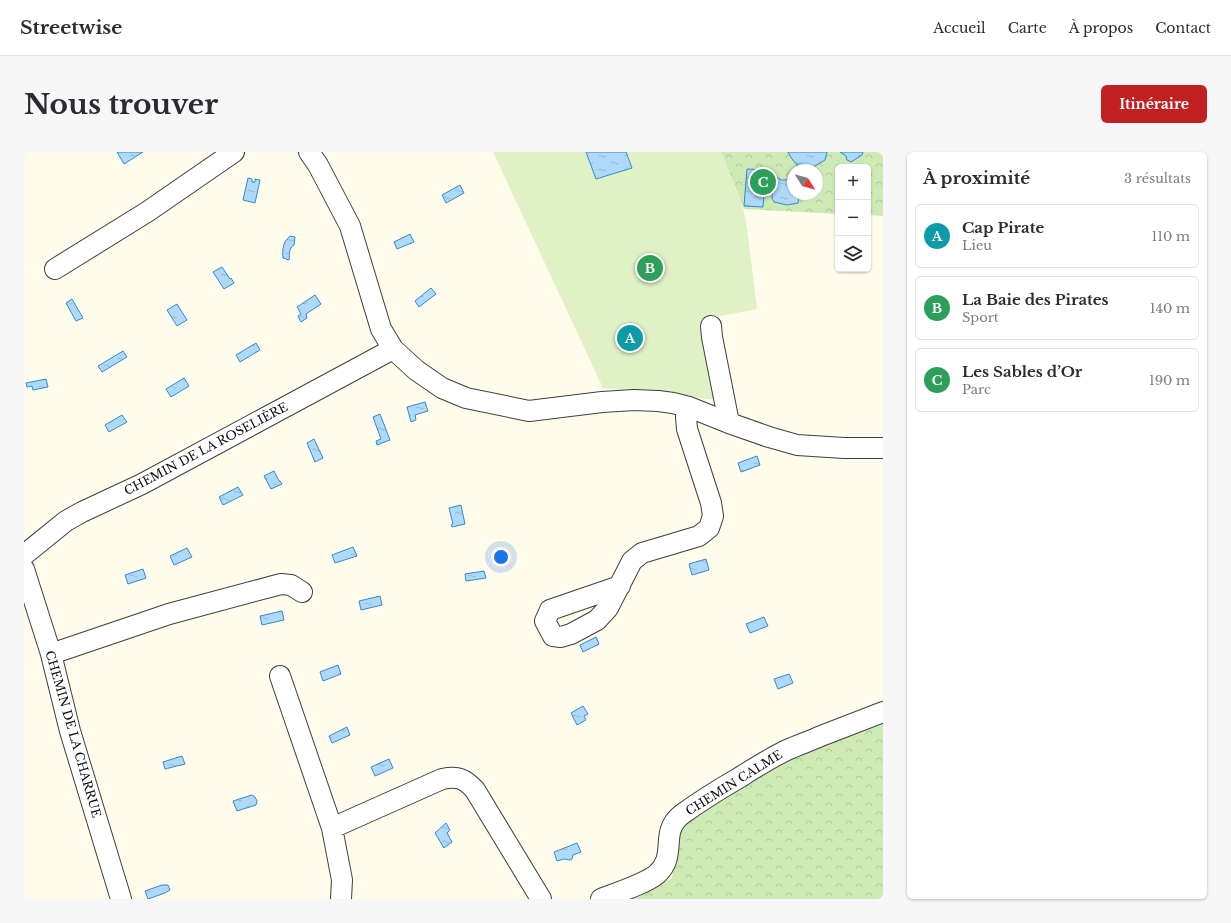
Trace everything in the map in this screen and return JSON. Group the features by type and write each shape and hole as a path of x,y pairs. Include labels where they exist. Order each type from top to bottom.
{"street":[{"path":"55,269 147,212 234,152"},
{"path":"309,152 318,165 350,226 381,329 393,349 416,370 442,388 466,398 528,411 602,402 634,400 658,400 673,402 769,437 797,445 844,448 883,448"},
{"path":"711,326 729,423"},
{"name":"CHEMIN DE LA ROSELIÈRE","path":"24,555 66,521 82,512 142,484 393,349"},
{"path":"620,586 632,561 642,553 699,536 708,528 712,516 711,503 687,429 686,417 689,407"},
{"name":"CHEMIN DE LA CHARRUE","path":"24,569 51,654 70,731 121,899"},
{"path":"51,654 169,614 281,584 291,585 302,592"},
{"path":"280,676 332,828 342,880 341,899"},
{"name":"CHEMIN CALME","path":"601,899 648,880 657,874 664,866 668,856 670,829 675,821 719,790 787,750 883,712"},
{"path":"332,828 442,779 452,777 461,778 469,783 475,790 541,899"}],"green space":[{"path":"493,152 721,152 743,208 747,228 757,309 705,319 718,400 603,388"},
{"path":"721,152 883,152 883,216 871,215 871,164 835,164 835,214 744,209"},
{"path":"883,720 883,899 626,899 672,878 678,828 779,761"}],"water":[{"path":"117,152 143,152 124,164"},
{"path":"586,152 626,152 632,168 596,179"},
{"path":"788,152 827,152 825,160 818,164 796,164"},
{"path":"840,152 863,152 862,155 851,162 847,160 846,156"},
{"path":"747,169 766,170 763,207 744,206"},
{"path":"774,175 781,180 787,179 787,200 798,200 798,203 787,205 774,202 772,198"},
{"path":"248,178 252,179 252,182 255,182 255,179 260,180 255,203 243,200"},
{"path":"460,185 464,193 446,203 442,195"},
{"path":"410,234 414,242 397,249 394,242"},
{"path":"290,236 295,237 294,245 290,250 289,260 283,258 283,252 284,243"},
{"path":"222,267 234,283 224,289 213,272"},
{"path":"431,288 436,294 419,307 415,301"},
{"path":"315,295 321,304 306,314 307,318 301,322 298,316 301,314 297,307"},
{"path":"72,299 83,318 76,321 66,303"},
{"path":"177,304 187,320 177,326 167,310"},
{"path":"256,343 260,350 240,362 236,355"},
{"path":"123,351 127,357 102,372 98,366"},
{"path":"184,378 189,386 171,397 166,389"},
{"path":"46,379 48,387 33,390 32,386 27,387 26,383"},
{"path":"425,402 428,411 415,415 416,420 411,422 407,407"},
{"path":"380,414 390,440 377,445 376,441 381,439 373,417"},
{"path":"122,415 127,422 109,432 105,425"},
{"path":"314,439 323,458 315,462 307,443"},
{"path":"757,456 760,465 741,472 738,463"},
{"path":"274,471 282,484 271,489 264,476"},
{"path":"238,487 243,495 223,505 219,497"},
{"path":"461,505 465,524 452,527 451,525 453,524 449,508"},
{"path":"353,547 357,556 335,563 332,555"},
{"path":"187,548 192,557 174,565 170,556"},
{"path":"706,559 709,570 692,575 689,564"},
{"path":"143,569 146,578 128,584 125,575"},
{"path":"484,571 486,578 466,581 465,574"},
{"path":"380,596 382,605 361,610 359,601"},
{"path":"282,611 284,620 262,625 260,616"},
{"path":"764,617 768,626 750,633 746,624"},
{"path":"596,637 599,644 583,652 580,645"},
{"path":"338,665 341,674 323,681 320,672"},
{"path":"789,674 793,683 778,689 774,679"},
{"path":"583,706 588,714 584,716 586,720 577,725 571,713"},
{"path":"347,727 350,735 332,743 329,736"},
{"path":"182,756 185,764 165,769 163,762"},
{"path":"389,759 393,768 375,776 371,767"},
{"path":"252,795 257,801 256,805 237,811 233,801"},
{"path":"446,823 450,830 447,833 452,842 444,848 435,833"},
{"path":"577,843 581,852 573,855 572,859 570,860 564,859 557,861 554,852"},
{"path":"162,885 168,885 170,890 148,899 145,891"}],"place":[{"name":"Les Sables d’Or","path":"763,182"},
{"name":"La Baie des Pirates","path":"650,268"},
{"name":"Cap Pirate","path":"630,338"}]}
